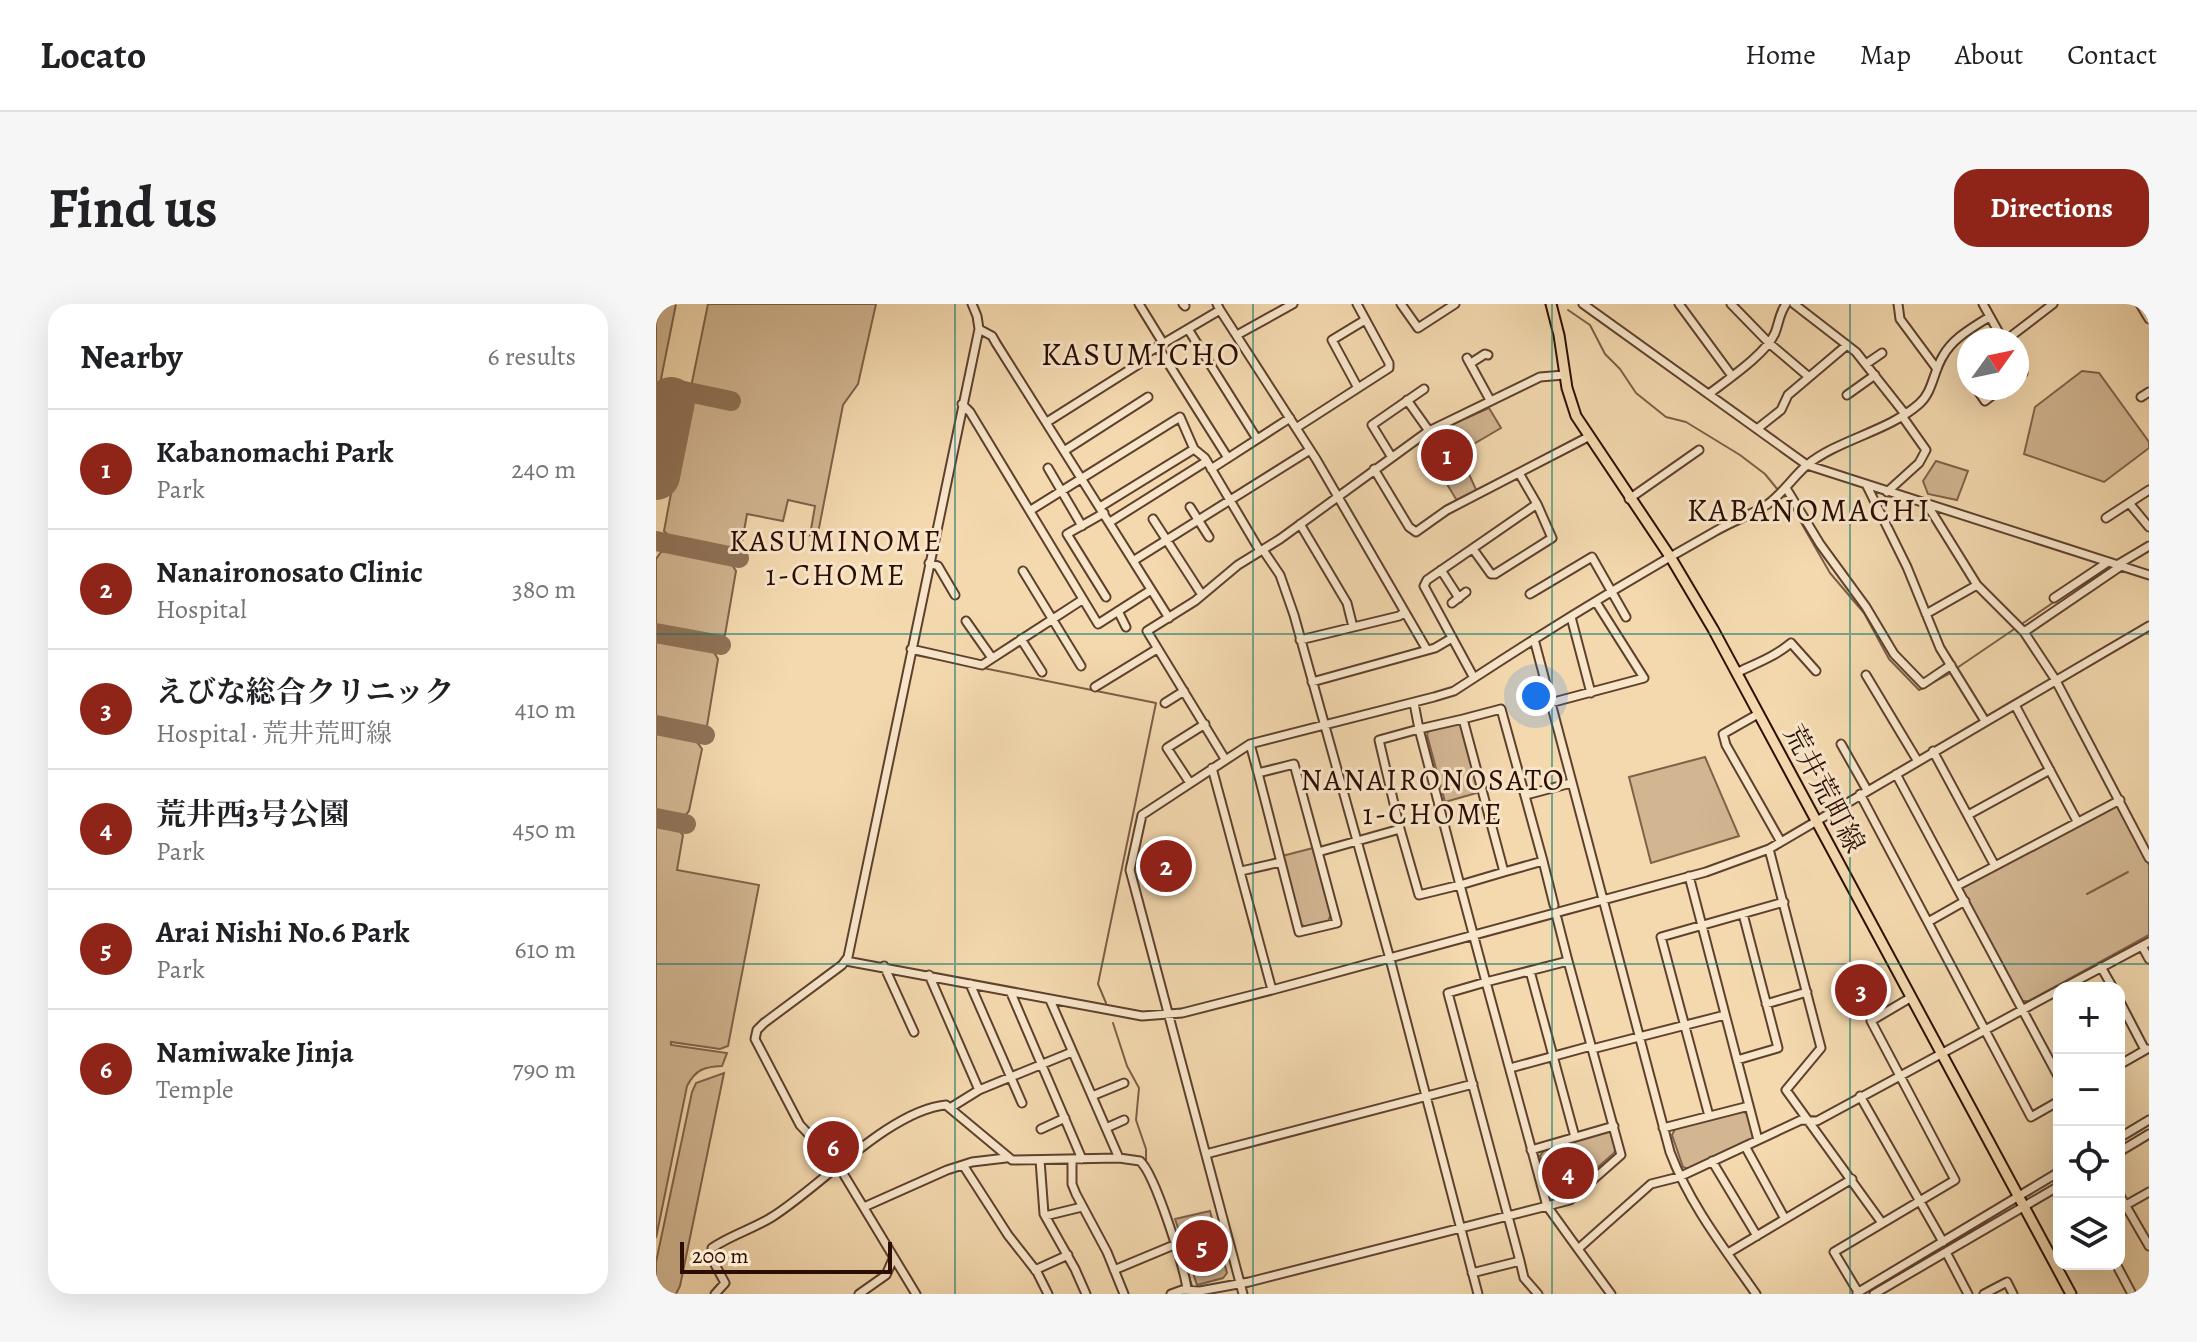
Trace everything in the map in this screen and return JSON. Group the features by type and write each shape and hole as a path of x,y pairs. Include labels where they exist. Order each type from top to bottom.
{"main road":[{"name":"荒井荒町線","path":"1551,304 1573,410 1629,499 1671,558 1736,673 2071,1294"}],"street":[{"path":"916,1294 838,1165 800,1125 755,1039 757,1030 764,1023 846,961 911,649 933,564 979,329 972,304"},
{"path":"1139,304 1228,458"},
{"path":"1237,335 1293,304"},
{"path":"1296,428 1389,368 1357,304"},
{"path":"1401,304 1418,328 1455,304"},
{"path":"1583,304 1807,465 2149,575"},
{"path":"1679,304 1732,376"},
{"path":"1731,304 1769,343 1809,377"},
{"path":"1709,394 1769,343 1786,304"},
{"path":"1794,304 1847,345 1866,364 1926,450 1919,463 1887,492"},
{"path":"1898,304 1900,319 1937,369"},
{"path":"1983,304 1996,328"},
{"path":"2020,328 2053,304"},
{"path":"2140,304 2149,319"},
{"path":"1047,422 1142,362 1142,356 1218,307 1310,450 1427,650"},
{"path":"1243,1294 1130,870 1142,815 1250,744 1325,727 1454,691 1534,639 1774,499 1807,465 1920,404 1930,392 1937,369 1952,342 1989,317"},
{"path":"1358,388 1332,340 1365,320"},
{"path":"979,329 992,336 1169,618"},
{"path":"1188,329 1257,439"},
{"path":"1757,429 1781,410 1788,395 1847,345"},
{"path":"1866,364 1882,353"},
{"path":"1488,355 1469,360 1490,400"},
{"path":"1225,759 1147,631 1202,595 1238,565 1429,431 1540,377 1564,375"},
{"path":"1847,395 1875,375"},
{"path":"1391,456 1372,425 1424,389"},
{"path":"2141,397 2149,392"},
{"path":"1064,451 1148,397"},
{"path":"1407,400 1429,431"},
{"path":"962,404 1031,510 1098,624 1151,590"},
{"path":"1031,510 1180,417 1194,449 1209,465 1287,590 1390,959 1478,1294"},
{"path":"1110,522 1209,465 1228,458 1290,418"},
{"path":"1374,469 1409,527 1416,532 1447,510 1588,437"},
{"path":"1106,597 1067,534 1194,449"},
{"path":"1133,561 1310,450"},
{"path":"1629,499 1699,450"},
{"path":"1048,468 1082,526"},
{"path":"1473,549 1491,574 1495,574 1552,538 1519,473"},
{"path":"1867,486 1907,567 1940,648 1985,721"},
{"path":"1785,489 1836,568 1866,607 1894,654 1914,677 1923,684 1953,669"},
{"path":"2106,518 2149,490"},
{"path":"2129,503 2149,527"},
{"path":"1474,678 1424,586 1427,580 1537,504"},
{"path":"1928,506 1977,585 2020,627 2055,679 2149,858"},
{"path":"1190,507 1209,537"},
{"path":"1153,519 1202,595"},
{"path":"1300,524 1347,603 1353,627"},
{"path":"2020,627 2149,546"},
{"path":"1530,594 1592,557 1626,617"},
{"path":"2054,598 2108,562"},
{"path":"933,564 955,595"},
{"path":"1441,570 1455,600 1466,592"},
{"path":"1023,571 1081,666"},
{"path":"1926,614 1977,585"},
{"path":"911,649 982,665 1082,600"},
{"path":"1550,703 1644,678 1596,602"},
{"path":"1118,611 1126,627"},
{"path":"1300,640 1405,612"},
{"path":"1571,617 1591,693"},
{"path":"966,621 992,658"},
{"path":"846,961 1130,1015 1169,1015 1272,990 1689,876 1769,849 2149,626"},
{"path":"1312,682 1427,650 1452,638"},
{"path":"1021,639 1042,672"},
{"path":"1534,639 1601,898 1679,1177 1697,1211 1756,1294"},
{"path":"1736,673 1763,659 1773,658 1791,643 1816,671"},
{"path":"1095,687 1157,649"},
{"path":"1130,665 1137,675"},
{"path":"1866,675 1917,760"},
{"path":"1165,703 1184,691"},
{"path":"1414,703 1547,1206 1611,1294"},
{"path":"2015,705 2077,821"},
{"path":"1543,861 1419,895 1379,740 1501,709 1526,795 1543,861 1554,905"},
{"path":"1758,714 1723,734 1726,745 1781,842"},
{"path":"1463,719 1504,872"},
{"path":"1190,783 1167,748 1205,724"},
{"path":"1250,744 1299,932 1337,923 1294,764 1258,773"},
{"path":"1841,744 1928,922 2031,1117 2053,1104"},
{"path":"1933,751 1995,866"},
{"path":"1212,768 1272,990"},
{"path":"1968,815 2050,770"},
{"path":"1896,774 2053,1066"},
{"path":"1526,795 1571,783"},
{"path":"1957,886 2120,800"},
{"path":"1318,852 1400,829"},
{"path":"1769,849 1821,1048 1786,1090 1882,1223"},
{"path":"1241,871 1281,862"},
{"path":"1689,876 1758,1140"},
{"path":"1928,922 1965,901"},
{"path":"1709,1116 1661,937 1784,902"},
{"path":"1737,1060 1778,1048 1743,914"},
{"path":"1171,1294 1240,1283 1570,1200 1621,1155 1557,918"},
{"path":"2074,982 2145,944 2149,959"},
{"path":"1538,1294 1524,1278 1448,993 1568,961"},
{"path":"884,966 914,1032"},
{"path":"2101,967 2110,982"},
{"path":"1530,971 1575,1137"},
{"path":"929,975 979,1090"},
{"path":"970,984 1022,1103"},
{"path":"1766,1004 1807,992"},
{"path":"1011,993 1082,1159"},
{"path":"1578,1249 1651,1184 1679,1177 1801,1120 1817,1121 2053,993"},
{"path":"1910,998 1871,1021 1955,1180 1834,1252 1857,1293 2053,1176"},
{"path":"1050,1000 1119,1158"},
{"path":"2125,1010 2147,1049 2125,1062"},
{"path":"1514,1067 1725,1015"},
{"path":"950,1108 979,1090 1072,1052"},
{"path":"1092,1096 1124,1083"},
{"path":"1206,1154 1473,1084"},
{"path":"1860,1096 1943,1242"},
{"path":"715,1294 725,1283 711,1257 712,1248 771,1218 838,1165 919,1112 946,1105 1012,1160 1119,1158 1140,1161 1148,1170 1191,1291"},
{"path":"1663,1128 1749,1106"},
{"path":"1041,1129 1065,1118"},
{"path":"1106,1128 1124,1120"},
{"path":"2125,1134 2149,1120"},
{"path":"1531,1150 1614,1126"},
{"path":"2125,1148 2149,1134"},
{"path":"1745,1146 1785,1219"},
{"path":"864,1207 963,1165 1006,1158"},
{"path":"1072,1159 1072,1184 1124,1294"},
{"path":"1040,1160 1045,1216 1086,1294"},
{"path":"1712,1161 1757,1236"},
{"path":"963,1165 1048,1294"},
{"path":"1728,1253 1852,1179"},
{"path":"1874,1294 2053,1190"},
{"path":"2125,1205 2149,1192"},
{"path":"1045,1216 1082,1207"},
{"path":"2125,1211 2149,1246"},
{"path":"1114,1270 1174,1245"},
{"path":"1946,1252 1968,1294"},
{"path":"1035,1270 1068,1255"},
{"path":"859,1294 886,1275 893,1259"},
{"path":"1472,1273 1520,1261"},
{"path":"2119,1270 2132,1294"},
{"path":"1984,1294 2007,1282 2013,1294"}],"shaded area":[{"path":"660,304 676,304 656,404 656,324"},
{"path":"708,304 876,304 858,384 843,405 819,528 810,535 815,506 788,500 783,521 747,514 741,548 735,552 672,539 664,531 689,397 693,395 732,404 733,398 691,387"},
{"path":"2082,371 2099,373 2149,442 2149,448 2104,482 2024,454 2035,407"},
{"path":"1489,408 1501,428 1467,448 1463,461 1478,494 1459,504 1422,443 1451,425"},
{"path":"1936,461 1968,471 1957,500 1928,494 1923,481"},
{"path":"672,549 729,560 736,571 725,635 716,641 656,629 656,559 661,552"},
{"path":"656,639 712,649 718,659 707,726 696,729 656,720"},
{"path":"1462,724 1480,792 1445,802 1427,735 1429,730"},
{"path":"656,730 694,738 702,749 689,811 684,817 656,813"},
{"path":"1705,757 1739,836 1651,863 1629,777"},
{"path":"2114,805 2119,807 2149,865 2149,935 2064,982 2053,982 2053,988 2029,1001 2018,1001 1957,886"},
{"path":"656,822 675,826 683,835 677,870 759,885 728,1046 720,1049 671,1042 671,1045 727,1053 722,1066 701,1070 687,1086 656,1238"},
{"path":"1313,848 1331,915 1328,921 1305,927 1301,924 1282,856"},
{"path":"724,1073 680,1286 676,1294 656,1294 656,1262 692,1092 696,1083"},
{"path":"1742,1111 1748,1114 1752,1141 1688,1169 1683,1167 1672,1135 1675,1129"},
{"path":"1608,1131 1613,1134 1617,1146 1614,1153 1564,1197 1550,1195 1540,1156 1545,1149"},
{"path":"1210,1211 1227,1273 1223,1278 1197,1285 1175,1219"}],"waterway":[{"path":"1568,310 1590,325 1605,354 1620,369 1636,393 1666,417 1686,422 1740,455 1765,474 1778,490"},
{"path":"1782,494 1830,573 1864,613 1889,659 1919,690 1952,672"},
{"path":"2073,590 2107,570"},
{"path":"1957,668 2054,602"},
{"path":"915,655 957,663"},
{"path":"983,668 1156,703 1098,984 1106,1003"},
{"path":"2087,894 2128,872"},
{"path":"1113,1023 1127,1066 1139,1088 1136,1120 1146,1149 1146,1162"},
{"path":"1183,1257 1193,1289"}],"taxiway":[{"path":"674,389 731,401"},
{"path":"656,541 739,558"},
{"path":"656,633 721,645"},
{"path":"656,725 705,735"},
{"path":"656,818 686,824"}],"runway":[{"path":"656,476 671,401"}],"place":[{"name":"Kabanomachi Park","path":"1447,455"},
{"name":"Nanaironosato Clinic","path":"1166,866"},
{"name":"えびな総合クリニック","path":"1861,990"},
{"name":"Namiwake Jinja","path":"833,1147"},
{"name":"荒井西3号公園","path":"1568,1173"},
{"name":"Arai Nishi No.6 Park","path":"1202,1246"}],"district":[{"name":"KASUMICHO","path":"1141,354"},
{"name":"KABANOMACHI","path":"1809,510"},
{"name":"KASUMINOME 1-CHOME","path":"836,558"},
{"name":"NANAIRONOSATO 1-CHOME","path":"1433,797"}]}
